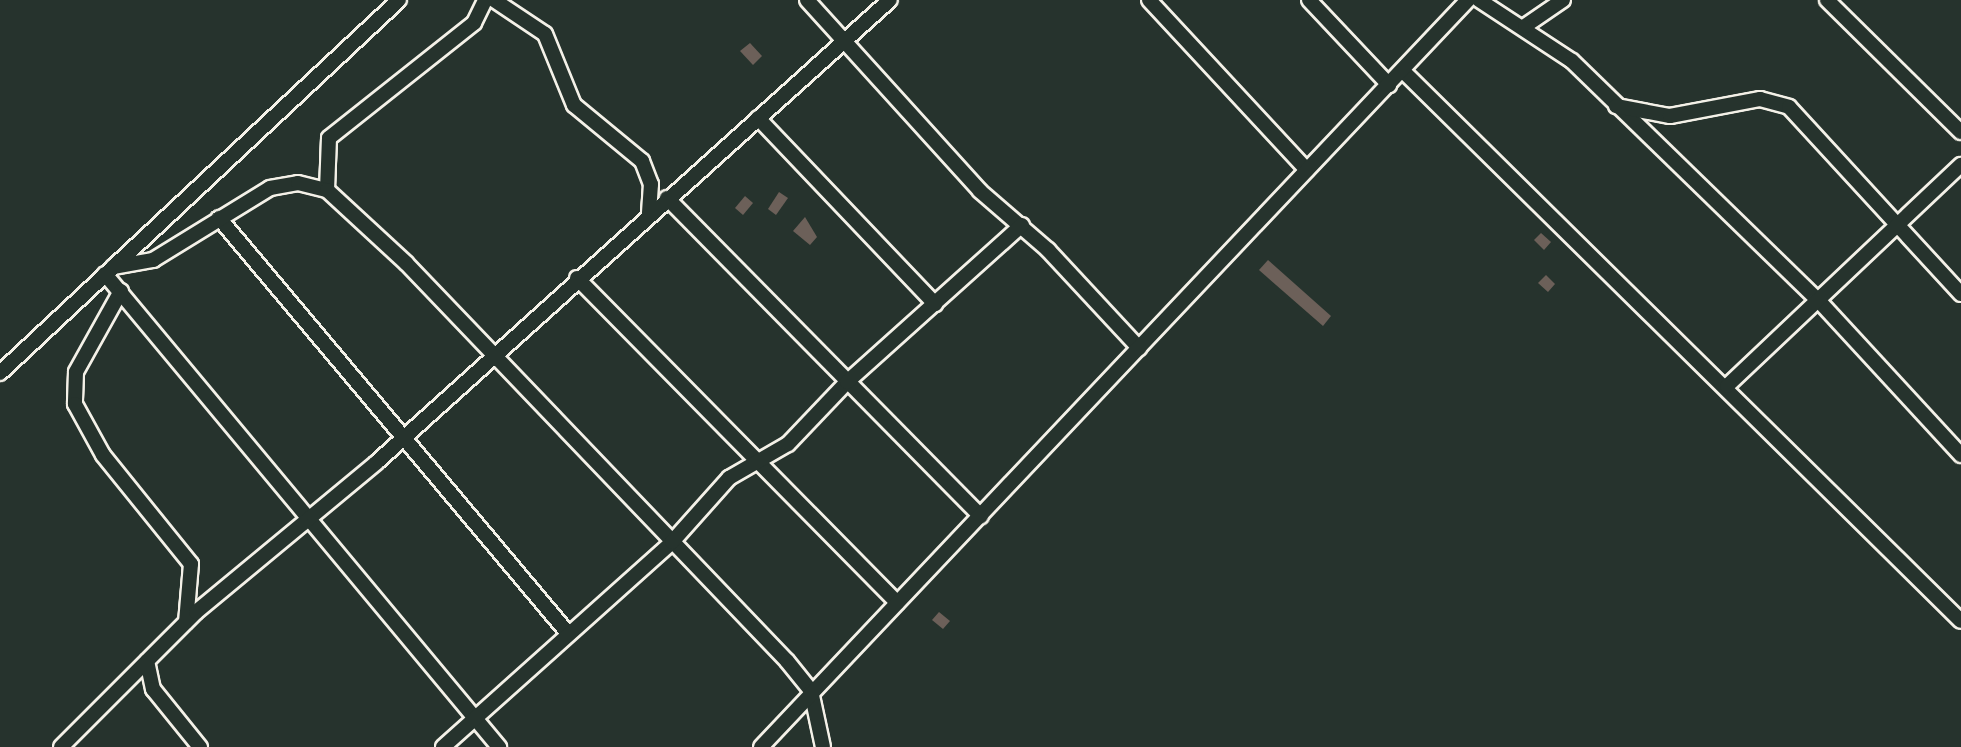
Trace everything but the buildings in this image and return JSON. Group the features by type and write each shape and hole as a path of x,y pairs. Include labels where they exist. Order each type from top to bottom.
{"street":[{"path":"0,373 399,0"},
{"path":"327,190 329,138 474,23 485,0"},
{"path":"494,0 545,34 568,97 642,161 651,184 649,213"},
{"path":"807,0 980,191 1022,225 1139,348"},
{"path":"61,747 186,622 401,441 649,213 845,43 890,0"},
{"path":"1149,0 1307,170"},
{"path":"1309,0 1389,85"},
{"path":"761,747 1468,0"},
{"path":"1479,0 1525,26 1616,106 1818,300 1961,455"},
{"path":"1525,26 1563,0"},
{"path":"1827,0 1961,132"},
{"path":"1403,71 1727,386 1961,621"},
{"path":"1616,106 1670,116 1778,101 1800,117 1896,227 1961,294"},
{"path":"758,118 935,304"},
{"path":"1727,386 1961,165"},
{"path":"109,270 153,260 270,188 298,183 327,190 406,263 811,691 823,747"},
{"path":"667,198 981,516"},
{"path":"219,218 401,441 567,632"},
{"path":"443,747 567,632 672,542 729,478 807,428 847,382 1022,225"},
{"path":"109,270 121,291 308,521 499,747"},
{"path":"577,278 897,603"},
{"path":"121,291 76,372 75,404 103,455 191,564 186,622"},
{"path":"147,661 153,689 200,747"}]}
